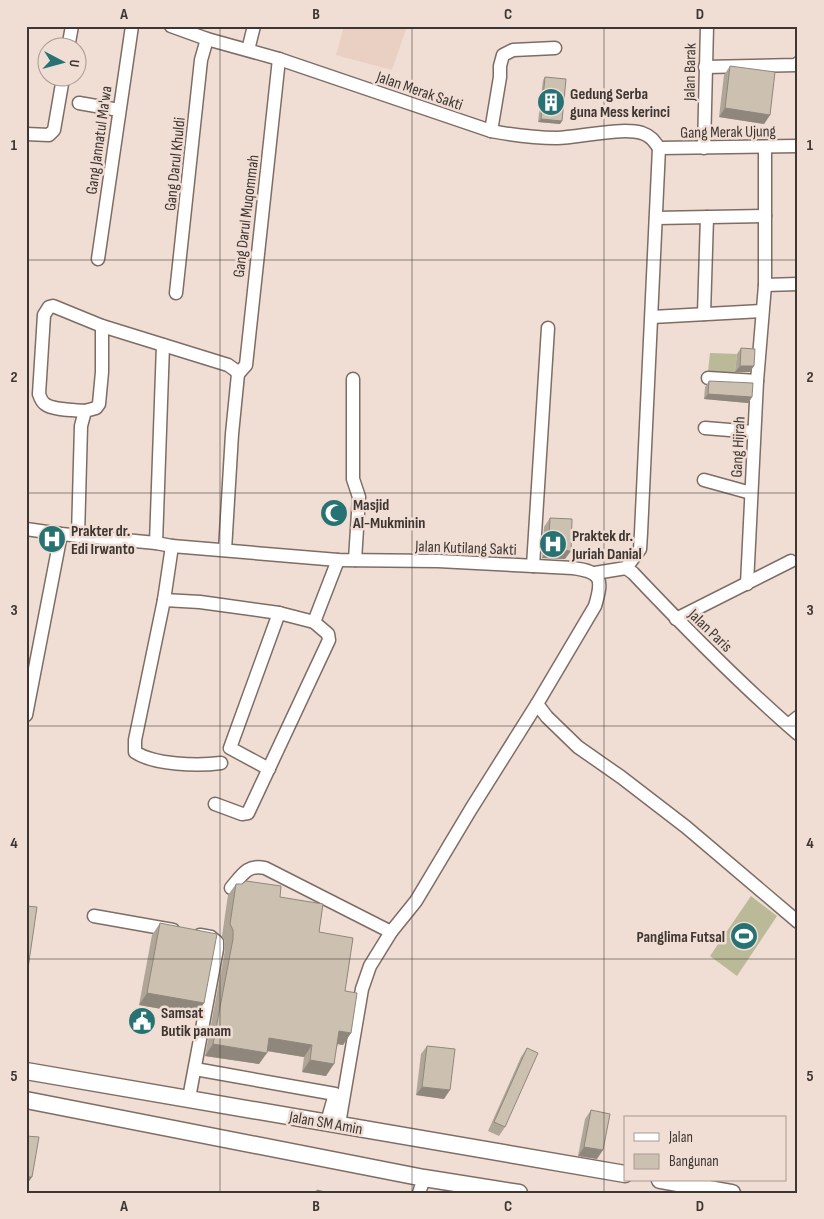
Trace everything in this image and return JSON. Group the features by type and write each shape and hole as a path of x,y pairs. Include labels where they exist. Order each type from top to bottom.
{"main road":[{"name":"Jalan SM Amin","path":"26,1071 624,1174"},
{"path":"26,1100 421,1185 519,1193"},
{"path":"671,1182 732,1193"}],"street":[{"name":"Gang Jannatul Ma'wa","path":"98,259 132,26"},
{"name":"Jalan Merak Sakti","path":"171,26 207,39 279,59 491,131 557,138 629,132 642,133 652,137 659,148"},
{"path":"248,50 254,26"},
{"name":"Jalan Barak","path":"704,148 707,26"},
{"name":"Gang Darul Khuldi","path":"176,293 201,60 207,39"},
{"path":"491,131 500,77 500,66 504,55 513,50 556,48"},
{"name":"Gang Darul Muqommah","path":"226,550 232,434 238,374 246,365 279,59"},
{"path":"705,67 796,65 798,63"},
{"path":"26,134 49,135 54,130 60,88"},
{"path":"79,103 119,110"},
{"name":"Gang Merak Ujung","path":"659,148 798,146"},
{"name":"Gang Hijrah","path":"747,584 757,381 765,285 765,147"},
{"path":"333,1123 362,989 370,966 390,932 416,901 595,606 600,590 600,580 596,573 626,568 640,548 659,148"},
{"path":"656,218 765,216"},
{"path":"704,314 707,217"},
{"path":"765,285 798,284"},
{"path":"102,326 102,372 99,404 96,408 84,411 44,404 39,394 44,315 49,307 53,306 102,326 228,365 238,374"},
{"path":"652,317 762,311"},
{"path":"533,566 548,328"},
{"path":"156,543 163,345"},
{"path":"708,378 757,381"},
{"path":"353,379 354,479 360,497 355,560"},
{"path":"78,536 81,426 84,411"},
{"path":"705,428 754,432"},
{"path":"704,480 751,493"},
{"name":"Jalan Kutilang Sakti","path":"26,529 172,546 338,560 438,561 573,568 596,573"},
{"path":"26,715 61,534"},
{"path":"172,546 164,600 135,740 135,752 142,757 184,764 207,765 221,763"},
{"path":"314,622 338,560"},
{"path":"676,619 791,561"},
{"name":"Jalan Paris","path":"626,568 676,619 793,721 798,734"},
{"path":"164,600 200,602 279,613 314,622 328,634 329,640 248,813 242,814 215,804"},
{"path":"269,769 230,748 279,613"},
{"path":"537,704 546,717 578,747 686,827 798,922"},
{"path":"231,888 246,870 253,867 266,868 390,932"},
{"path":"94,916 211,937 216,942 217,949 189,1098"},
{"path":"195,1069 335,1094 333,1123"}],"shaded area":[{"path":"344,26 407,26 392,70 336,55"}],"green space":[{"path":"710,353 737,354 735,373 708,372"},
{"name":"Panglima Futsal","path":"751,896 777,916 737,976 710,956"}],"building":[{"path":"730,66 775,72 770,115 725,108"},
{"name":"Gedung Serba guna Mess kerinci","path":"545,77 566,79 562,121 541,119"},
{"path":"741,348 755,349 754,366 740,366"},
{"path":"709,381 753,383 752,397 708,394"},
{"path":"550,518 572,519 571,551 548,549"},
{"path":"246,881 281,886 280,897 323,904 319,932 353,938 345,991 357,993 351,1033 339,1031 334,1064 310,1060 312,1045 269,1038 267,1053 213,1044 233,939 233,930 230,924 236,884 242,884"},
{"path":"26,906 37,907 27,975 26,975"},
{"path":"160,923 217,934 204,1003 147,993"},
{"path":"427,1046 455,1049 450,1090 422,1087"},
{"path":"527,1048 538,1053 505,1127 494,1122"},
{"path":"591,1110 610,1114 603,1150 584,1147"},
{"path":"26,1136 39,1137 32,1177 26,1177"},
{"path":"317,1190 329,1193 316,1193"}],"place":[{"name":"Gedung Serba guna Mess kerinci","path":"551,102"},
{"name":"Masjid Al-Mukminin","path":"334,513"},
{"name":"Prakter dr. Edi Irwanto","path":"52,539"},
{"name":"Praktek dr. Juriah Danial","path":"553,544"},
{"name":"Panglima Futsal","path":"744,936"},
{"name":"Samsat Butik panam","path":"142,1021"}]}
